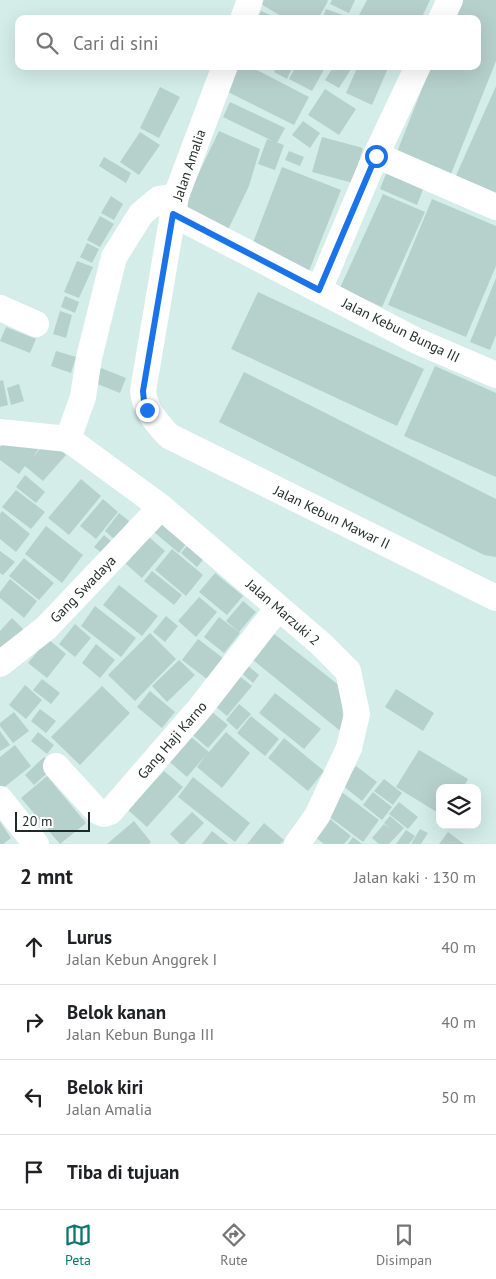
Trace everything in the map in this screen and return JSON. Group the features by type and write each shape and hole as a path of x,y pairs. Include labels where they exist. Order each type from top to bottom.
{"street":[{"path":"244,15 250,0"},
{"path":"443,15 450,0"},
{"name":"Jalan Amalia","path":"169,436 147,410 143,391 174,205 224,70"},
{"path":"319,290 376,156 416,70"},
{"path":"376,156 496,207"},
{"path":"0,432 76,418 114,256 141,214 159,200 174,205"},
{"name":"Jalan Kebun Bunga III","path":"174,205 319,290 417,341 496,375"},
{"path":"0,308 36,324"},
{"name":"Jalan Marzuki 2","path":"76,418 161,507 321,644 348,671 357,714 349,748 317,816 297,844"},
{"name":"Jalan Kebun Mawar II","path":"169,436 496,598"},
{"name":"Gang Swadaya","path":"0,664 46,628 161,507"},
{"name":"Gang Haji Karno","path":"56,766 97,811 104,814 110,812 200,708 278,608"},
{"path":"0,799 36,844"}],"building":[{"path":"264,0 328,1 320,15 279,15 261,4"},
{"path":"332,0 355,0 349,13 330,4"},
{"path":"367,0 430,0 423,15 359,15"},
{"path":"459,0 496,0 496,61 449,179 395,157 429,70 481,70 481,15 452,15"},
{"path":"326,9 343,15 324,15"},
{"path":"261,11 270,15 259,15"},
{"path":"236,70 257,70 309,97 294,125 226,91"},
{"path":"275,70 291,70 287,79 274,72"},
{"path":"294,70 324,70 312,91 289,79"},
{"path":"331,70 350,70 339,88 325,80"},
{"path":"356,70 387,70 372,105 346,93"},
{"path":"496,86 496,199 454,180"},
{"path":"160,87 180,97 159,138 140,128"},
{"path":"325,89 356,109 339,135 308,115"},
{"path":"230,102 285,128 277,143 223,117"},
{"path":"303,121 320,133 310,148 292,135"},
{"path":"219,131 260,149 249,186 226,234 180,212"},
{"path":"140,132 160,145 139,175 120,162"},
{"path":"322,137 363,148 353,183 312,172"},
{"path":"267,139 284,145 275,170 258,164"},
{"path":"289,151 304,157 300,166 285,160"},
{"path":"104,157 131,173 126,183 99,166"},
{"path":"390,164 427,179 417,205 380,189"},
{"path":"282,167 341,190 307,276 249,253"},
{"path":"383,194 425,212 382,307 340,288"},
{"path":"111,196 123,204 114,220 101,213"},
{"path":"432,199 496,226 496,266 466,337 388,305"},
{"path":"100,216 114,224 100,247 87,240"},
{"path":"87,243 99,249 92,263 80,257"},
{"path":"77,261 93,267 79,298 64,292"},
{"path":"496,278 496,335 490,350 470,342"},
{"path":"258,292 424,369 397,426 231,349"},
{"path":"65,296 79,302 75,313 61,307"},
{"path":"60,311 72,315 66,338 53,334"},
{"path":"6,327 36,339 30,353 0,341"},
{"path":"56,351 76,357 71,373 51,366"},
{"path":"96,366 126,378 120,393 90,381"},
{"path":"435,366 496,393 496,477 404,436"},
{"path":"244,372 496,499 496,557 484,555 219,422"},
{"path":"3,380 8,405 0,407 0,381"},
{"path":"19,384 24,401 11,405 7,388"},
{"path":"12,435 43,443 32,458 48,440 66,455 43,481 25,466 19,474 0,460 0,447"},
{"path":"25,475 45,492 36,503 16,487"},
{"path":"81,479 101,496 69,535 48,518"},
{"path":"16,490 45,512 31,529 2,507"},
{"path":"103,499 118,512 96,539 80,526"},
{"path":"2,511 30,534 16,552 0,539 0,514"},
{"path":"119,513 129,521 115,540 105,531"},
{"path":"167,517 191,538 179,553 154,532"},
{"path":"46,526 83,555 62,583 25,554"},
{"path":"104,535 113,543 103,554 94,547"},
{"path":"149,537 165,551 142,578 126,564"},
{"path":"191,541 207,555 197,567 181,553"},
{"path":"172,549 203,575 186,596 155,570"},
{"path":"0,551 15,562 3,575 0,573"},
{"path":"24,558 54,583 39,600 9,576"},
{"path":"152,571 182,595 174,605 144,581"},
{"path":"215,573 243,596 227,615 199,592"},
{"path":"10,579 37,601 24,618 0,598 0,592"},
{"path":"119,585 158,616 142,636 103,605"},
{"path":"199,597 217,612 196,637 178,621"},
{"path":"243,601 256,612 239,632 226,621"},
{"path":"95,606 136,638 121,657 81,626"},
{"path":"166,616 178,626 165,642 153,632"},
{"path":"219,617 240,633 224,653 204,637"},
{"path":"12,618 28,634 0,663 0,631"},
{"path":"75,624 91,638 75,657 59,644"},
{"path":"150,633 176,659 135,701 108,675"},
{"path":"273,633 341,687 344,734 252,659"},
{"path":"48,639 66,654 47,678 28,663"},
{"path":"198,639 223,658 207,679 182,660"},
{"path":"96,644 115,660 100,678 82,663"},
{"path":"179,660 195,675 167,702 152,686"},
{"path":"246,664 259,675 253,683 240,672"},
{"path":"232,670 252,686 227,716 208,700"},
{"path":"42,679 60,693 51,704 33,690"},
{"path":"25,685 42,700 26,719 9,705"},
{"path":"102,686 130,713 80,765 51,737"},
{"path":"396,689 434,713 423,731 385,707"},
{"path":"150,691 175,712 162,728 137,707"},
{"path":"275,693 321,729 304,749 259,713"},
{"path":"239,704 251,714 237,730 226,720"},
{"path":"207,708 228,725 208,748 188,731"},
{"path":"40,709 56,721 46,733 31,721"},
{"path":"14,712 29,731 13,743 0,726 0,723"},
{"path":"251,716 279,739 265,756 237,733"},
{"path":"0,731 10,745 0,751"},
{"path":"184,731 209,752 226,732 250,753 222,788 197,767 206,755 187,777 163,756"},
{"path":"38,732 54,745 47,754 31,741"},
{"path":"284,738 324,771 308,791 268,758"},
{"path":"15,745 31,766 2,789 0,786 0,757"},
{"path":"419,750 468,779 465,784 436,784 436,812 396,787"},
{"path":"44,757 54,767 34,785 25,775"},
{"path":"356,766 377,782 362,801 342,785"},
{"path":"164,771 183,787 147,827 128,810"},
{"path":"47,776 86,823 60,844 21,798"},
{"path":"193,777 250,823 235,842 178,797"},
{"path":"384,779 402,793 393,805 374,791"},
{"path":"339,790 379,820 363,842 323,812"},
{"path":"373,792 392,807 382,820 363,805"},
{"path":"399,802 418,817 408,829 389,814"},
{"path":"192,812 204,823 184,844 180,844 170,834"},
{"path":"390,816 404,828 389,844 379,844 372,838 384,824 391,829 384,823"},
{"path":"330,819 351,836 344,844 324,844 315,837"},
{"path":"134,821 151,842 149,844 107,844"},
{"path":"0,822 11,838 3,844 0,844"},
{"path":"264,823 284,840 280,844 247,844"},
{"path":"420,829 428,833 421,844 411,844"},
{"path":"406,830 415,836 409,844 396,844"},
{"path":"212,831 228,844 202,844"},
{"path":"448,832 464,844 439,844"},
{"path":"353,837 362,844 348,844"}],"route":[{"path":"147,410 143,391 173,214 319,290 376,156"}]}
